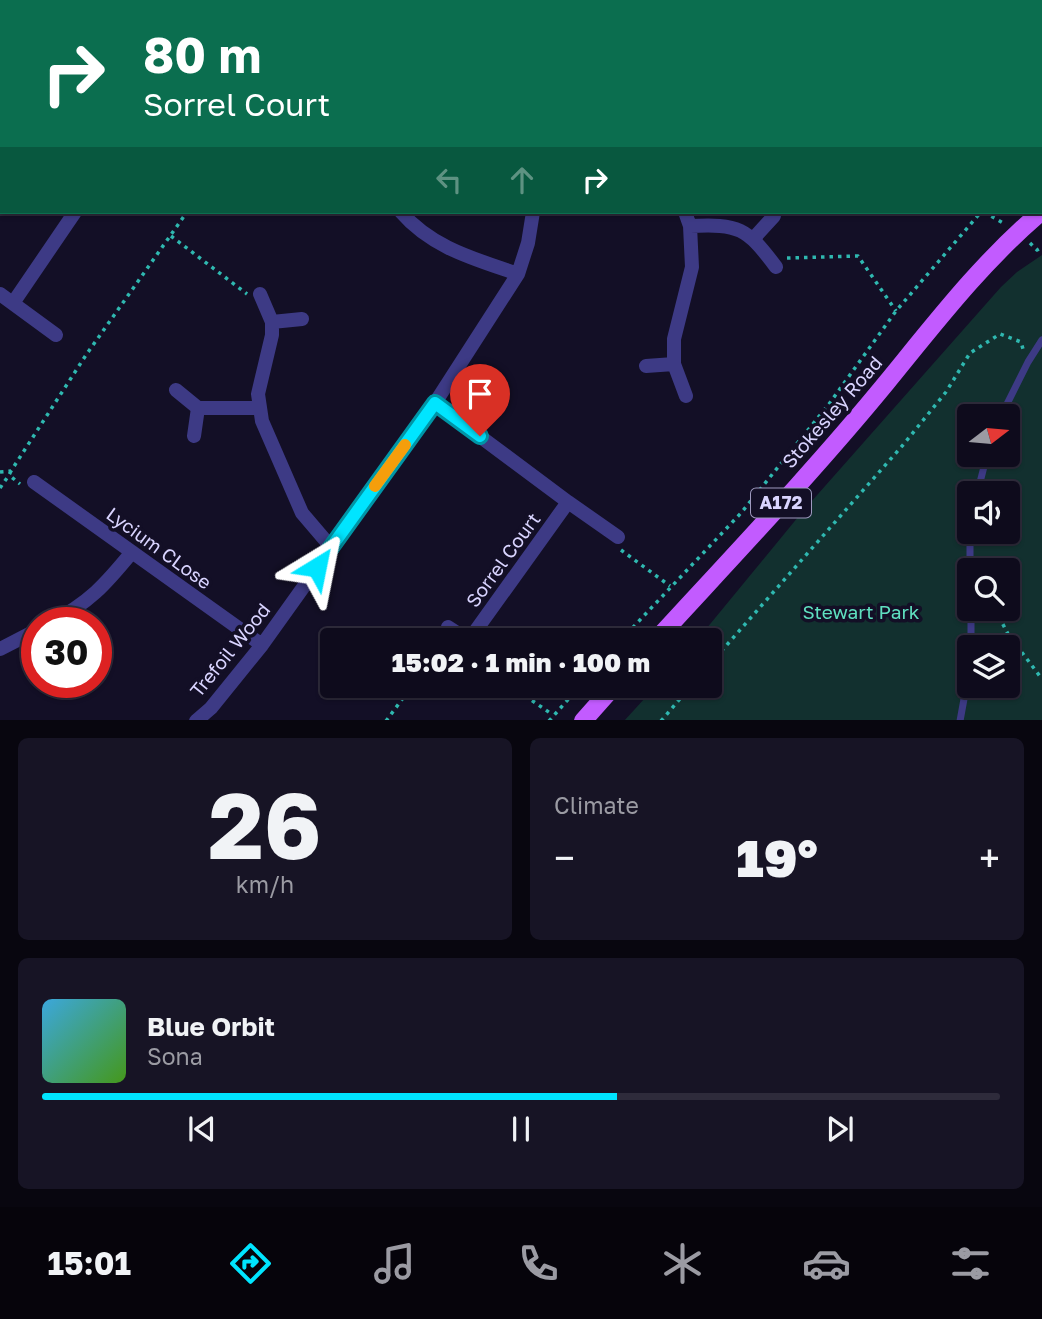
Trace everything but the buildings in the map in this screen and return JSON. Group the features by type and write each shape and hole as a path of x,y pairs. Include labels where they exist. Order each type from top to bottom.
{"main road":[{"name":"Stokesley Road","path":"667,628 888,381 965,286 1038,214"},
{"path":"583,720 603,698"}],"street":[{"path":"13,303 74,214"},
{"path":"403,214 415,228 438,244 461,255 518,274"},
{"name":"Trefoil Wood","path":"196,720 211,708 262,645 435,403 518,274 528,243 533,214"},
{"path":"754,238 774,216"},
{"path":"686,396 674,364 674,339 692,267 688,219 740,230 754,238 776,267"},
{"path":"0,294 56,335"},
{"path":"260,294 272,322 272,335 260,381 259,408 262,421 302,513 331,547"},
{"path":"272,322 302,319"},
{"path":"646,366 674,364"},
{"path":"176,390 198,408 259,408"},
{"path":"435,403 618,537"},
{"path":"194,436 198,408"},
{"name":"Lycium CLose","path":"34,482 262,645"},
{"name":"Sorrel Court","path":"477,628 568,502"},
{"path":"77,607 102,589 132,552"},
{"path":"0,649 21,638"}],"lane":[{"path":"1007,404 1042,340"},
{"path":"960,720 964,698"}],"path":[{"path":"0,472 10,471 86,355 186,214"},
{"path":"632,628 741,513 829,404 896,311 979,214"},
{"path":"171,236 252,298 260,294"},
{"path":"776,267 784,258 858,256 896,311"},
{"path":"722,650 903,445 946,392 970,353 1000,334 1021,342 1028,362"},
{"path":"0,488 9,475"},
{"path":"618,537 613,544 670,586"},
{"path":"1001,621 1042,679"},
{"path":"386,720 403,698"},
{"path":"528,698 553,715"},
{"path":"549,720 569,698"},
{"path":"661,720 680,698"}],"green space":[{"name":"Stewart Park","path":"1042,255 1042,720 625,720 645,698 722,698 722,628 707,628 803,511 1001,287"}],"slow traffic":[{"path":"375,486 405,445"}],"route":[{"path":"317,567 435,403 480,436"}]}
